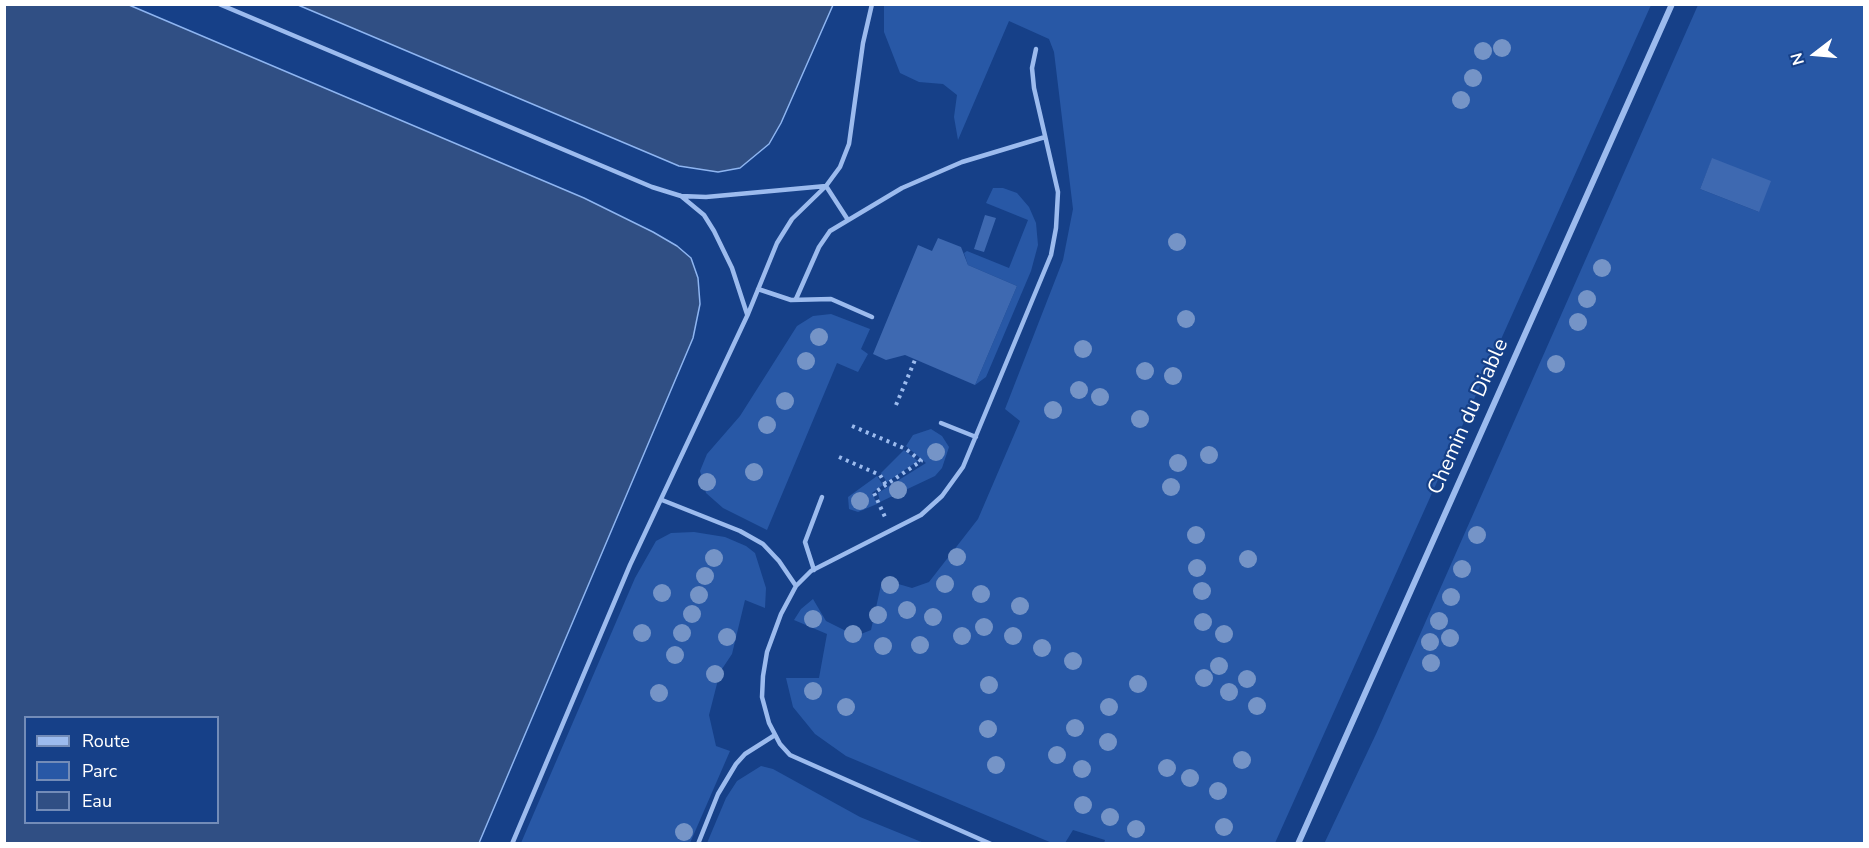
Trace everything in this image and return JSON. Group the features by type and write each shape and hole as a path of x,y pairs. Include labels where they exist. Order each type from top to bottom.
{"street":[{"name":"Chemin du Diable","path":"1298,843 1672,4"}],"lane":[{"path":"219,4 652,187 681,196 706,197 826,186"},
{"path":"512,843 630,565 748,314 777,243 792,219 826,186 840,167 849,144 861,55 872,4"},
{"path":"991,843 790,756 775,735 762,697 763,676 774,633 796,586 814,570 921,515 942,496 963,467 976,438 1051,255 1056,228 1058,192 1034,88 1032,68 1036,49"},
{"path":"796,299 825,237 848,220 902,188 962,162 1045,138"},
{"path":"826,186 848,220"},
{"path":"681,196 704,215 714,231 732,268 748,314"},
{"path":"758,289 775,296 796,299 831,299 872,317"},
{"path":"941,423 976,438"},
{"path":"814,570 805,542 822,498"},
{"path":"662,500 740,531 763,544 779,561 796,586"},
{"path":"698,843 718,794 736,764 745,754 775,735"}],"path":[{"path":"897,405 915,360"},
{"path":"852,426 906,449 921,461 874,493 879,504"},
{"path":"839,457 880,475 886,485"}],"green space":[{"path":"884,5 1651,5 1275,843 1104,843 1105,840 1073,830 1065,843 1052,843 846,756 815,734 793,707 786,678 819,678 827,634 794,620 801,609 813,599 826,621 844,630 861,634 871,630 881,585 895,583 912,588 929,582 978,519 1020,421 1005,409 1063,260 1073,209 1054,52 1049,39 1009,21 958,140 954,117 957,95 943,84 919,82 900,73 884,32"},
{"path":"1698,5 1864,5 1864,843 1324,844 1376,734","holes":["1712,159 1759,212 1700,189"]},
{"path":"993,188 1003,188 1017,193 1029,207 1036,223 1038,245 1031,271 986,377 975,385 1017,286 968,265 964,253 967,251 1009,268 1028,220 986,203"},
{"path":"831,314 870,329 861,349 868,354 858,372 837,363 767,530 723,508 706,493 700,471 707,454 740,416 797,326 813,316"},
{"path":"931,429 942,436 949,447 942,468 935,476 880,502 878,493 926,463 906,446 913,435"},
{"path":"904,450 918,461 887,482 881,473"},
{"path":"877,476 883,485 872,493 877,504 858,512 849,509 848,497"},
{"path":"694,532 725,537 746,546 755,553 766,588 765,608 745,600 732,654 720,672 709,715 716,746 730,751 690,843 521,843 635,578 656,541 671,533"},
{"path":"761,766 773,769 860,817 924,843 707,843 726,798 737,781"}],"water":[{"path":"5,4 129,5 584,198 653,232 677,246 691,258 698,278 700,304 693,338 479,843 5,843"},
{"path":"298,5 833,5 781,123 769,144 740,168 718,172 679,166"}],"building":[{"path":"1712,158 1771,181 1759,212 1700,189"},
{"path":"985,215 996,218 984,252 974,249"},
{"path":"938,238 961,247 968,265 1017,286 975,385 905,355 886,360 873,354 918,245 932,251"}]}
